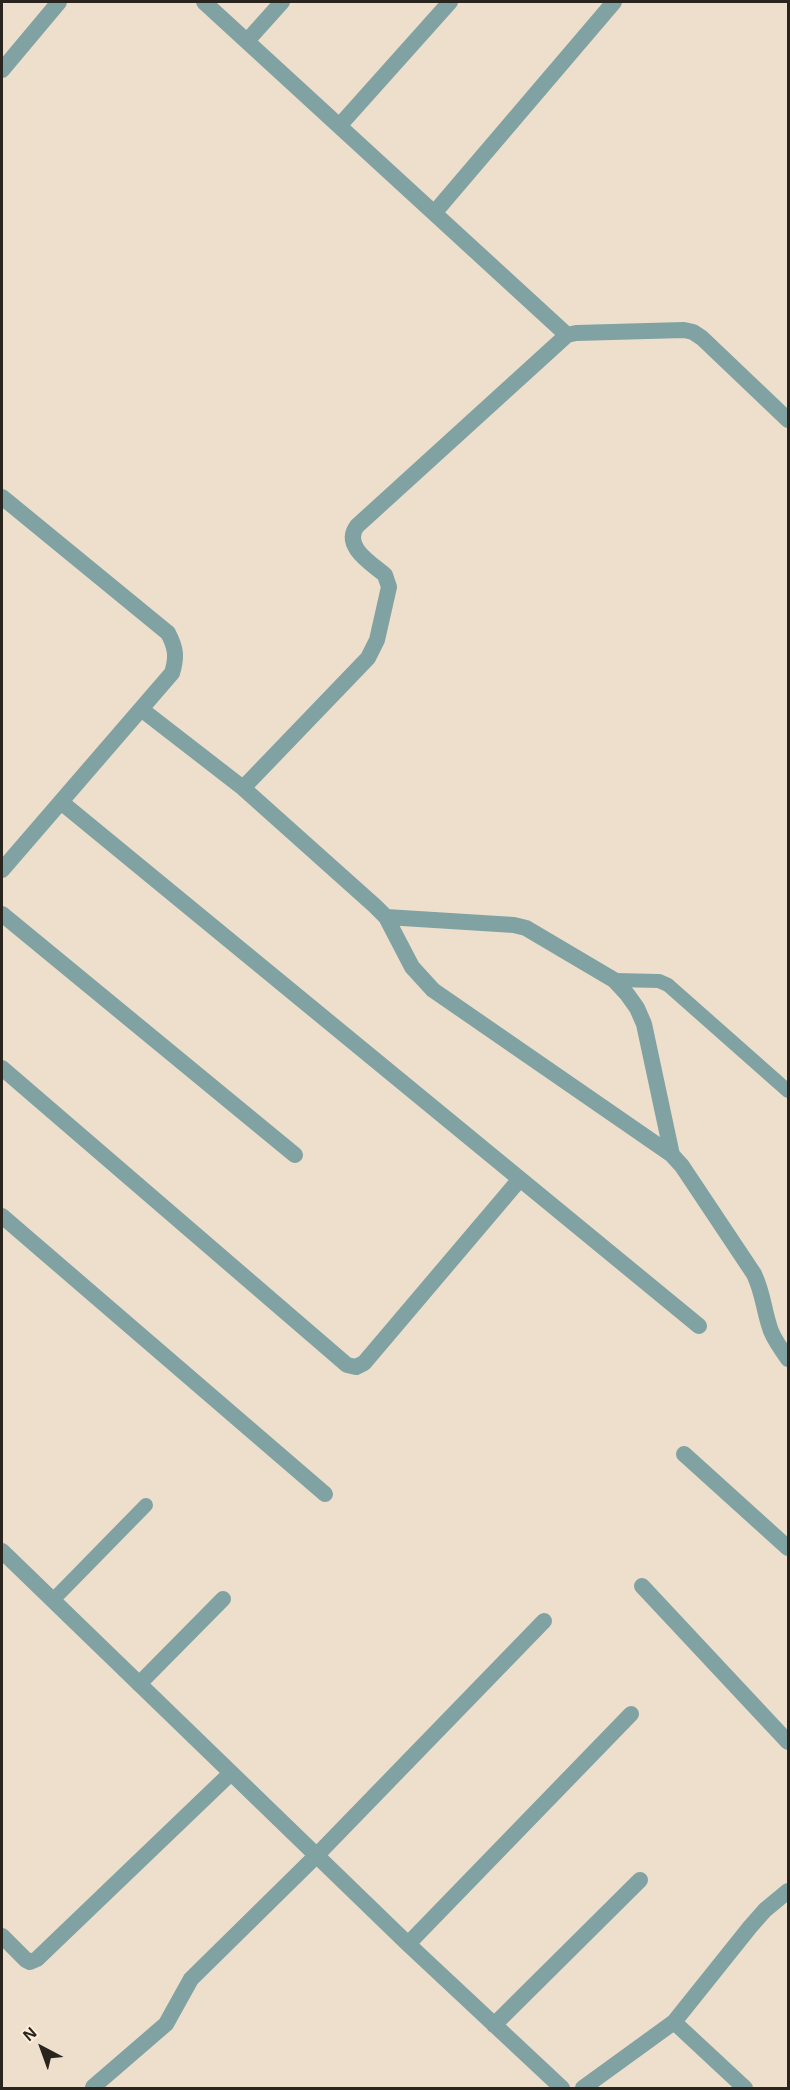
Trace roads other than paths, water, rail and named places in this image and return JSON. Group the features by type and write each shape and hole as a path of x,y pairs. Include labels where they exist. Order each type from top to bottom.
{"street":[{"path":"2,70 59,2"},
{"path":"204,2 567,335"},
{"path":"247,41 282,2"},
{"path":"340,125 450,2"},
{"path":"435,212 614,2"},
{"path":"243,788 368,658 374,648 388,581 385,575 353,544 352,537 357,526 567,335 630,331 684,330 693,332 789,420"},
{"path":"2,496 168,633 174,644 177,659 172,673 2,870"},
{"path":"141,710 243,788 386,917 412,967 433,990 672,1155 682,1166 754,1274 763,1293 769,1327 778,1345 789,1359"},
{"path":"61,802 699,1326"},
{"path":"2,914 295,1155"},
{"path":"386,917 514,925 526,928 614,980 637,1008 644,1024 672,1155"},
{"path":"2,1068 347,1365 356,1367 364,1363 520,1179"},
{"path":"2,1216 325,1494"},
{"path":"684,1454 789,1548"},
{"path":"2,1551 316,1856 562,2088"},
{"path":"642,1586 789,1742"},
{"path":"139,1684 223,1599"},
{"path":"93,2087 166,2024 191,1979 316,1856 544,1621"},
{"path":"408,1944 632,1714"},
{"path":"2,1936 26,1960 30,1962 37,1959 231,1773"},
{"path":"494,2025 640,1880"},
{"path":"583,2088 674,2022 750,1927 765,1910 789,1891"},
{"path":"674,2022 745,2088"}],"lane":[{"path":"614,980 659,981 668,985 789,1091"},
{"path":"52,1600 146,1505"}]}
